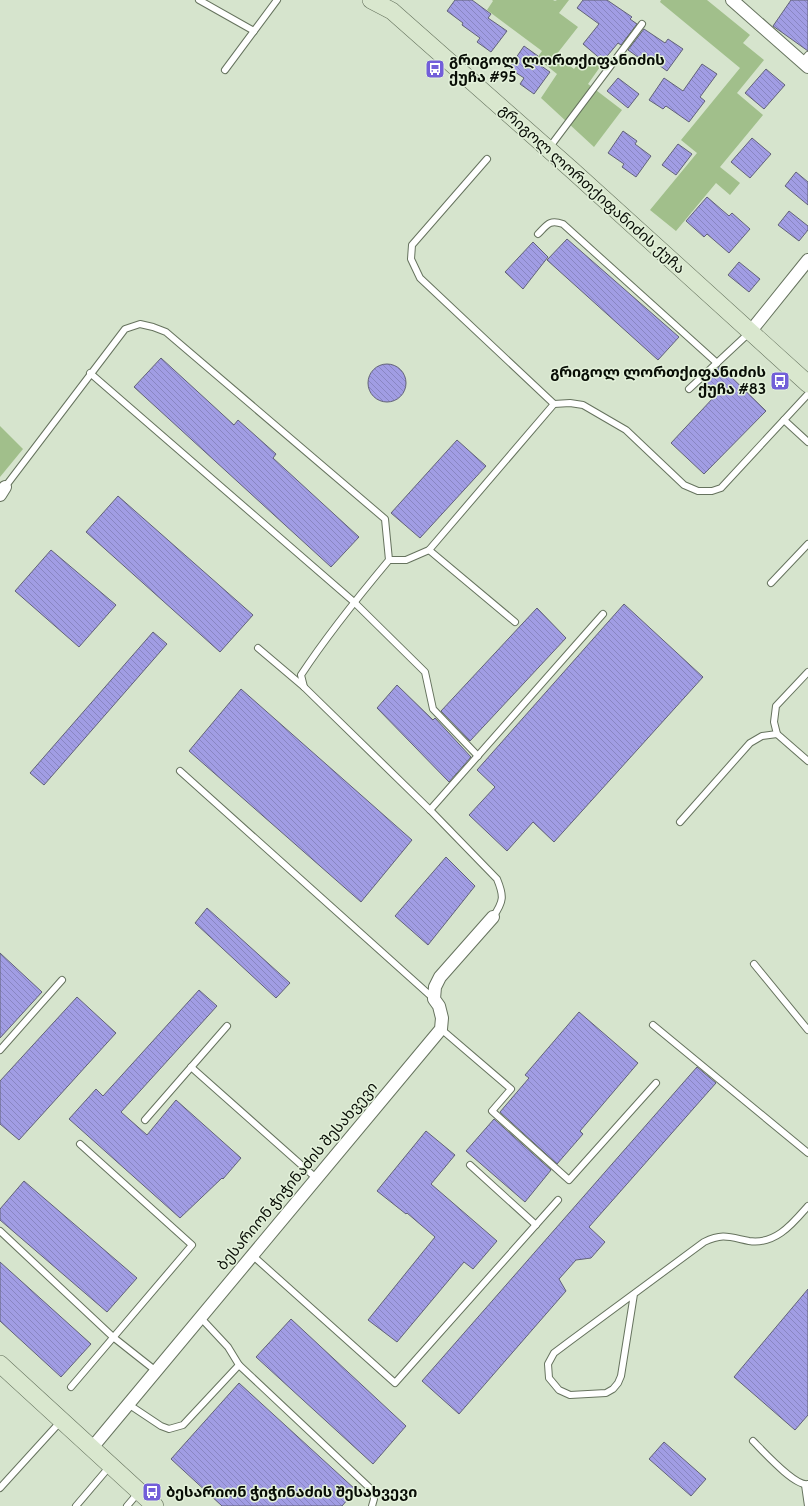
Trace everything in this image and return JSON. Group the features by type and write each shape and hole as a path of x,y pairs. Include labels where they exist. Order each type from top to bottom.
{"street":[{"name":"გრიგოლ ლორთქიფანიძის ქუჩა","path":"371,0 392,11 548,149 808,384"},
{"path":"732,0 806,61"},
{"path":"750,332 808,260"},
{"path":"441,1029 442,1018 439,1006 434,999 435,987 440,977 493,917"},
{"name":"ბესარიონ ჭიჭინაძის შესახვევი","path":"91,1449 441,1029"},
{"path":"0,1364 91,1449 155,1506"}],"lane":[{"path":"199,0 254,31"},
{"path":"225,70 277,0"},
{"path":"548,149 642,24"},
{"path":"487,159 412,245 411,260 420,278 554,404"},
{"path":"538,234 550,222 556,221 563,224 717,363"},
{"path":"2,491 90,373 125,329 140,324 166,332 385,519 390,560 354,602 301,675 304,687"},
{"path":"689,389 750,332"},
{"path":"90,373 354,602 425,672 433,709 478,756"},
{"path":"390,560 406,560 429,550 554,404 570,403 583,405 626,430 684,485 698,491 712,491 721,488 808,394"},
{"path":"784,420 808,442"},
{"path":"771,583 808,544"},
{"path":"429,550 515,622"},
{"path":"430,810 604,614"},
{"path":"258,648 304,687 430,810 497,879 503,893 501,906 493,917"},
{"path":"808,672 776,706 774,722 777,734 808,761"},
{"path":"680,822 750,743 762,736 777,734"},
{"path":"180,771 425,989 434,999"},
{"path":"754,964 808,1030"},
{"path":"0,1050 62,980"},
{"path":"653,1025 808,1153"},
{"path":"146,1120 227,1026"},
{"path":"441,1029 511,1090 492,1111 569,1180 656,1083"},
{"path":"191,1068 316,1178"},
{"path":"71,1387 192,1245 80,1144"},
{"path":"470,1165 536,1225"},
{"path":"252,1256 395,1383 558,1200"},
{"path":"634,1294 621,1376 618,1383 613,1389 606,1393 570,1395 559,1390 549,1378 548,1364 554,1354 634,1294 704,1242 716,1237 730,1237 752,1241 770,1239 789,1228 808,1206"},
{"path":"0,1231 114,1337 156,1371"},
{"path":"200,1317 228,1347 239,1365 373,1491 374,1499 372,1506"},
{"path":"128,1404 161,1426 169,1429 183,1426 239,1365"},
{"path":"0,1488 61,1421"},
{"path":"753,1441 790,1478 806,1485 808,1506"},
{"path":"76,1506 110,1466"},
{"path":"127,1506 139,1492"}],"green space":[{"path":"492,0 569,0 559,13 578,27 556,55 574,69 584,56 600,67 588,84 622,110 594,147 541,98 557,74 537,58 542,51 487,10 493,1"},
{"path":"661,0 707,0 750,35 743,43 764,60 737,93 763,115 720,167 740,183 730,195 716,183 676,231 650,210 697,153 681,140 740,68 660,2"},
{"path":"0,426 23,449 0,477"}],"building":[{"path":"455,0 472,0 491,14 488,18 507,31 491,52 477,42 480,38 462,25 463,23 447,11"},
{"path":"583,0 607,0 632,17 630,19 637,24 621,45 618,43 603,61 583,44 599,24 577,8"},
{"path":"791,0 808,0 808,51 773,26"},
{"path":"644,29 665,43 668,39 683,49 667,71 648,57 645,62 628,50"},
{"path":"524,46 538,56 534,61 550,72 534,94 520,84 524,78 509,68"},
{"path":"702,64 717,74 700,97 705,101 689,122 666,106 663,109 649,100 664,78 683,91"},
{"path":"766,69 785,85 764,109 745,93"},
{"path":"618,78 639,94 628,108 607,91"},
{"path":"623,131 637,141 635,144 651,156 636,177 622,167 624,164 608,153"},
{"path":"752,138 771,154 750,178 731,162"},
{"path":"678,144 692,154 676,175 662,165"},
{"path":"796,172 808,182 808,205 785,186"},
{"path":"707,197 729,216 732,213 750,229 729,253 707,234 704,237 686,221"},
{"path":"789,211 808,226 808,230 799,241 778,225"},
{"path":"567,239 679,337 658,360 547,260"},
{"path":"533,242 548,257 523,289 505,272"},
{"path":"739,262 760,279 749,292 728,275"},
{"path":"161,358 234,425 238,420 276,454 273,458 359,537 331,567 134,387"},
{"path":"383,364 391,364 403,373 406,383 403,393 397,399 391,402 383,402 371,393 368,387 368,379 377,367"},
{"path":"720,366 766,411 704,474 671,443 714,397 703,386"},
{"path":"457,440 486,466 420,538 391,513"},
{"path":"118,496 253,615 220,652 86,532"},
{"path":"51,550 116,605 79,647 15,591"},
{"path":"624,604 703,677 554,842 533,822 507,851 469,815 495,787 477,770"},
{"path":"537,608 566,638 470,741 441,711"},
{"path":"153,632 167,644 44,785 30,773"},
{"path":"397,685 433,720 435,718 471,757 449,782 377,708"},
{"path":"241,689 412,840 361,902 189,751"},
{"path":"446,857 475,886 428,945 395,916"},
{"path":"207,908 290,983 276,998 195,923"},
{"path":"0,953 42,992 0,1038"},
{"path":"199,990 217,1006 121,1112 147,1135 176,1100 241,1158 223,1179 222,1178 180,1218 69,1119 96,1089 103,1096"},
{"path":"77,997 116,1033 19,1140 0,1124 0,1081"},
{"path":"579,1012 638,1063 580,1131 583,1134 557,1164 500,1112 529,1078 525,1075"},
{"path":"697,1067 716,1083 589,1227 605,1242 591,1258 576,1260 559,1279 566,1291 459,1414 422,1381"},
{"path":"494,1119 551,1170 525,1202 466,1151"},
{"path":"426,1131 455,1155 431,1184 497,1241 473,1269 464,1262 397,1342 368,1320 435,1237 407,1213 406,1214 377,1191"},
{"path":"24,1181 137,1278 107,1312 0,1220 0,1209"},
{"path":"0,1262 91,1344 61,1377 0,1321"},
{"path":"808,1289 808,1415 795,1430 734,1377"},
{"path":"291,1319 406,1426 373,1464 256,1357"},
{"path":"239,1383 356,1490 342,1506 222,1506 171,1459"},
{"path":"664,1442 706,1479 691,1496 649,1459"}],"place":[{"name":"გრიგოლ ლორთქიფანიძის ქუჩა #95","path":"435,69"},
{"name":"გრიგოლ ლორთქიფანიძის ქუჩა #83","path":"780,381"},
{"name":"ბესარიონ ჭიჭინაძის შესახვევი","path":"152,1492"}]}
